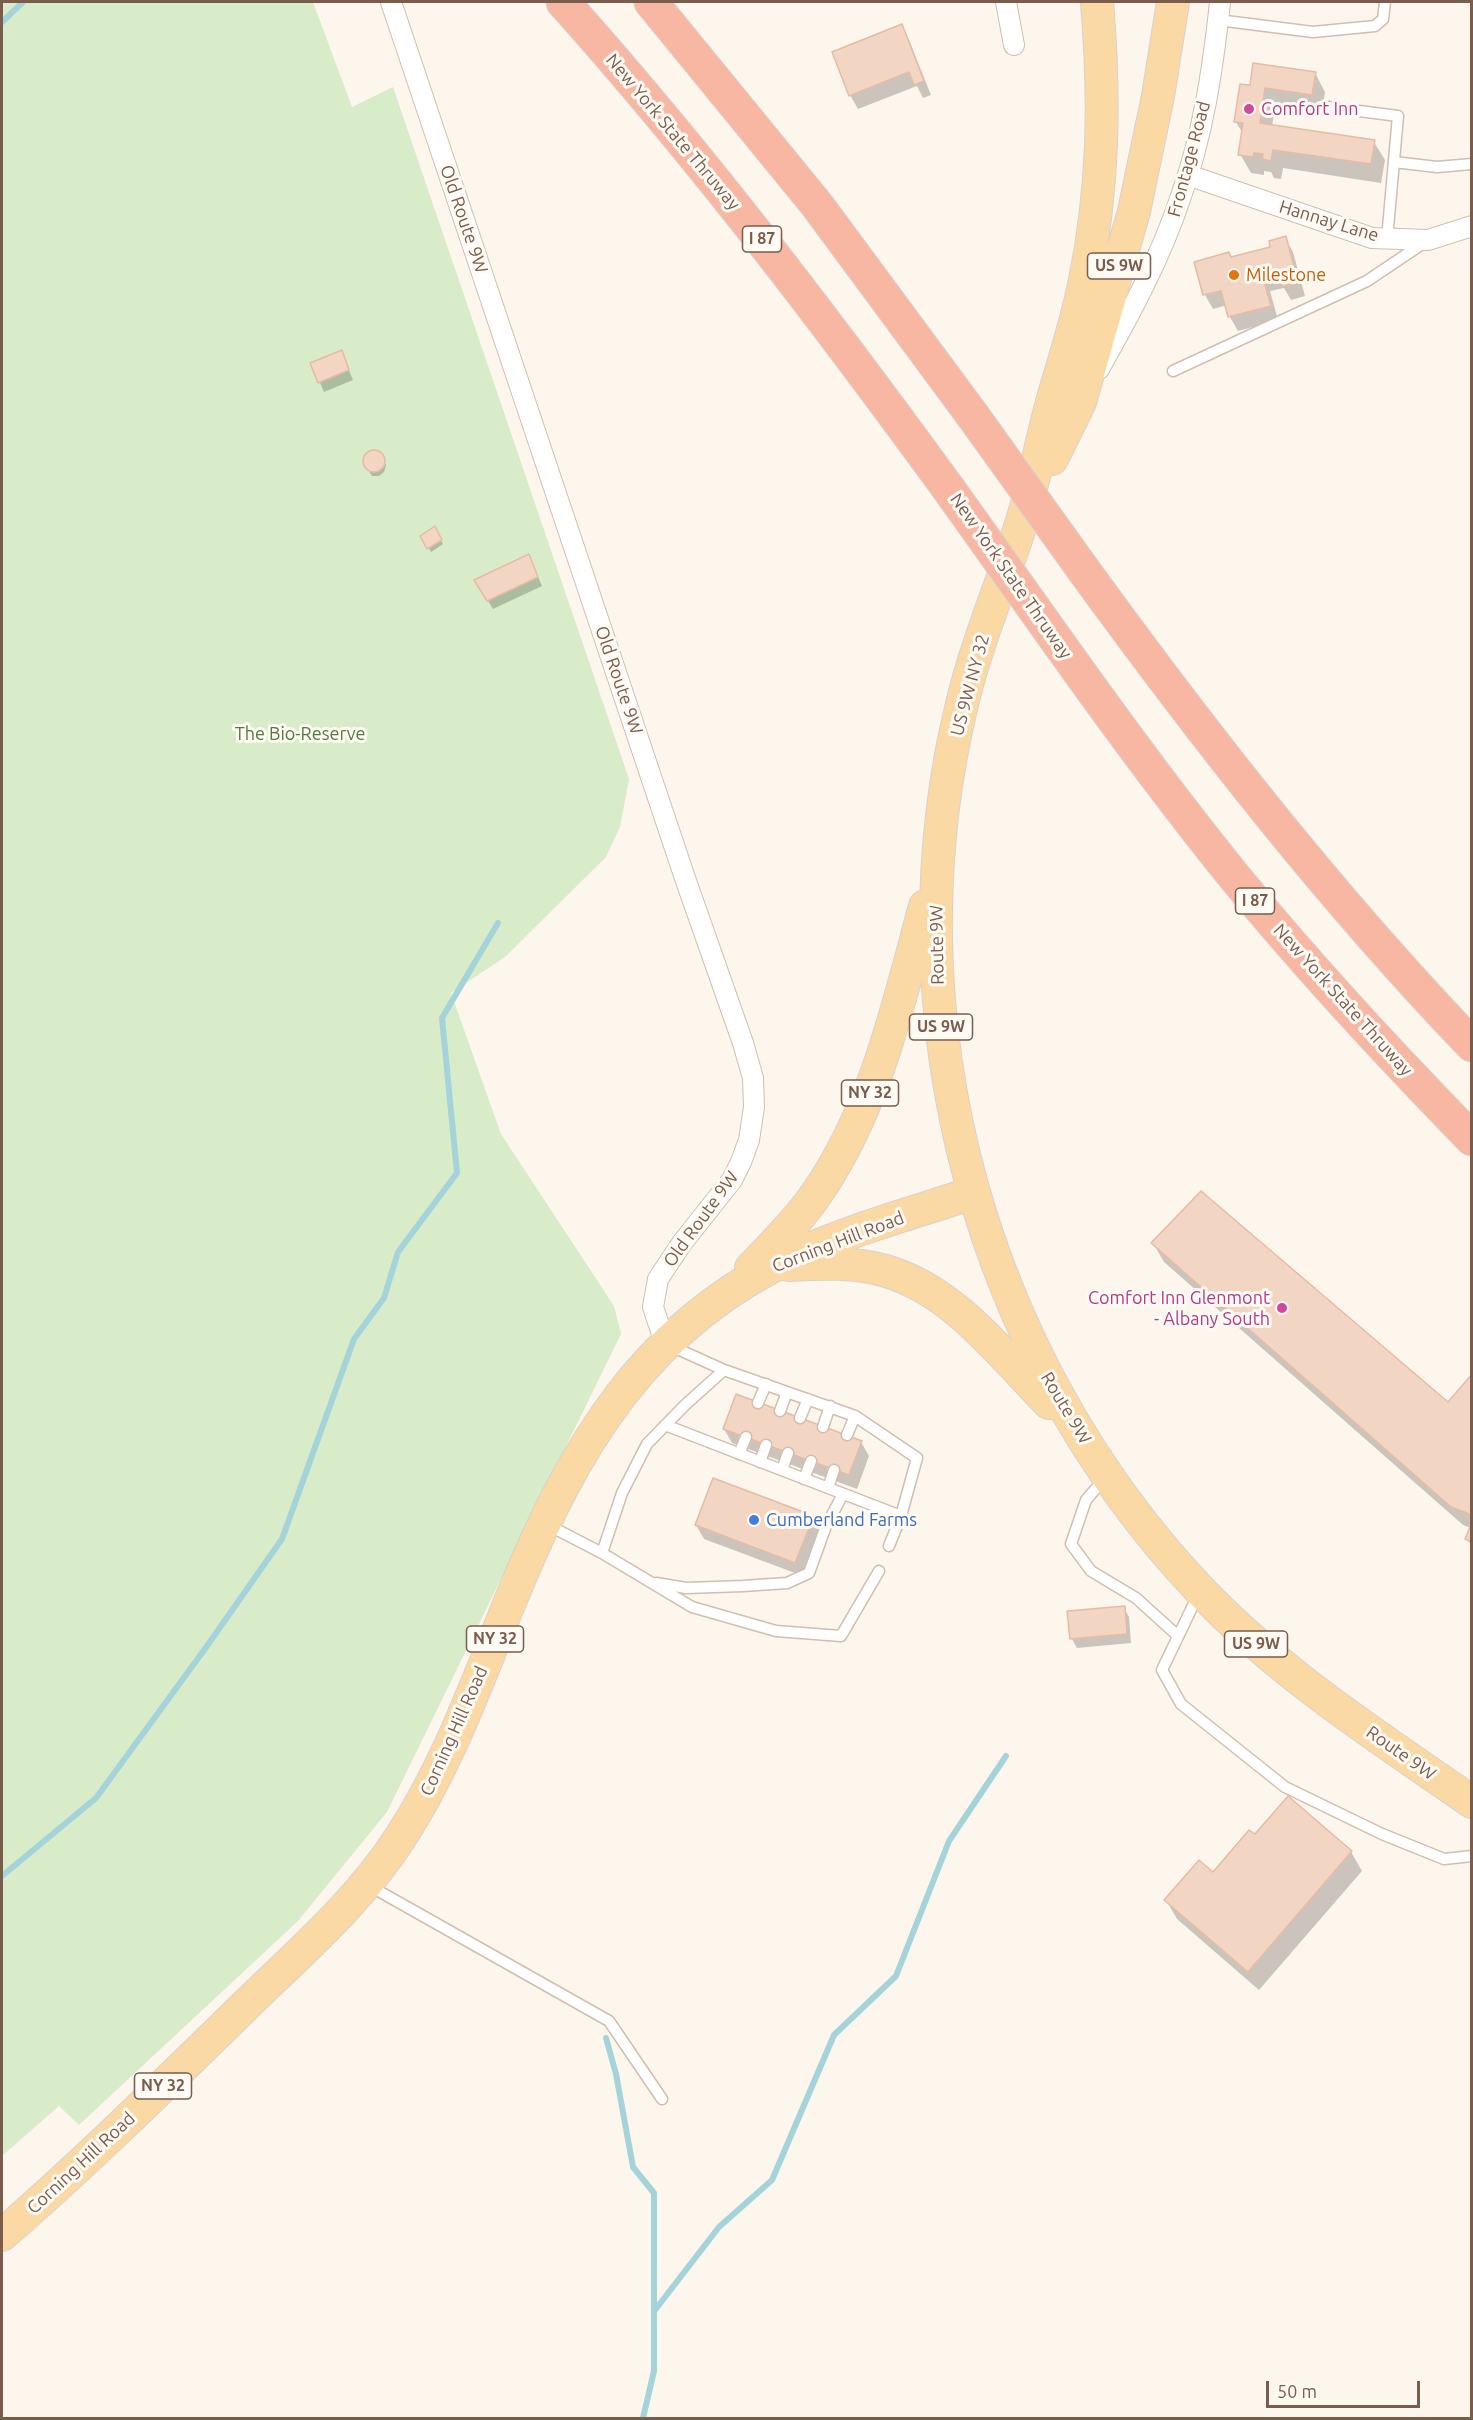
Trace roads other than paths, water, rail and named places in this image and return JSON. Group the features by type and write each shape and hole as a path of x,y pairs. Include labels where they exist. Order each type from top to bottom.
{"highway":[{"name":"New York State Thruway","path":"563,2 679,137 766,244 948,488 1143,760 1258,904 1387,1050 1472,1139"},
{"path":"651,2 823,213 1190,714 1288,839 1376,942 1472,1045"}],"main road":[{"name":"US 9W","path":"1097,2 1103,140"},
{"name":"US 9W","path":"1023,517 1084,287 1096,214 1103,140 1118,33 1115,2"},
{"name":"US 9W","path":"1023,517 1080,402 1114,287 1143,173 1173,2"},
{"name":"US 9W NY 32","path":"938,859 944,797 962,702 984,629 1023,517"},
{"name":"Route 9W","path":"938,859 936,928 941,1024 956,1121 973,1192 990,1245 1044,1372 1084,1440 1108,1475 1151,1534 1200,1590 1240,1630 1313,1690 1472,1802"},
{"name":"NY 32","path":"729,1291 800,1216 815,1197 846,1146 872,1088 883,1056 938,859"},
{"name":"Corning Hill Road","path":"2,2235 93,2154 321,1932 365,1884 399,1841 448,1754 513,1594 545,1523 577,1462 609,1409 665,1343 729,1291 773,1266 826,1242 973,1192"},
{"path":"773,1266 824,1263 866,1267 885,1271 922,1286 957,1310 1084,1440"}],"street":[{"name":"Old Route 9W","path":"391,2 753,1078 754,1107 749,1140 741,1162 732,1180 658,1279 653,1307 665,1343"},
{"path":"1006,2 1014,45"},
{"name":"Frontage Road","path":"1080,402 1152,268 1188,175 1209,84 1219,11"},
{"name":"Hannay Lane","path":"1188,175 1372,238 1428,240 1472,225"}],"lane":[{"path":"1219,11 1313,32 1375,26 1383,19 1385,2"},
{"path":"1320,106 1398,116 1388,239"},
{"path":"1394,162 1437,167 1472,164"},
{"path":"1173,371 1367,281 1428,240"},
{"path":"665,1343 724,1370 855,1416 917,1458 901,1516 889,1546"},
{"path":"602,1553 622,1493 646,1444 724,1370"},
{"path":"758,1403 766,1384"},
{"path":"780,1411 787,1392"},
{"path":"800,1418 808,1399"},
{"path":"823,1427 830,1406"},
{"path":"847,1435 855,1416"},
{"path":"665,1425 901,1516"},
{"path":"739,1454 746,1437"},
{"path":"760,1462 766,1445"},
{"path":"782,1470 788,1453"},
{"path":"804,1479 811,1461"},
{"path":"828,1488 834,1470"},
{"path":"1108,1475 1086,1500 1071,1544 1090,1570 1136,1598 1178,1636"},
{"path":"650,1582 686,1588 787,1583 809,1573 826,1526 843,1494"},
{"path":"545,1523 602,1553 693,1608 776,1631 841,1636 879,1571"},
{"path":"1200,1590 1162,1670 1181,1704 1285,1787 1382,1834 1444,1859 1472,1856"},
{"path":"365,1884 609,2021 662,2099"}],"waterway":[{"path":"2,22 23,2"},
{"path":"2,1876 96,1798 282,1539 354,1339 384,1298 398,1252 457,1173 442,1018 498,923"},
{"path":"655,2310 719,2227 772,2180 834,2035 896,1976 949,1841 1006,1756"},
{"path":"606,2038 616,2074 633,2167 654,2193 654,2371 643,2418"}],"place":[{"name":"Comfort Inn","path":"1249,109"},
{"name":"Milestone","path":"1234,275"},
{"name":"Comfort Inn Glenmont - Albany South","path":"1282,1308"},
{"name":"Cumberland Farms","path":"754,1520"}],"park label":[{"name":"The Bio-Reserve","path":"300,734"}]}
